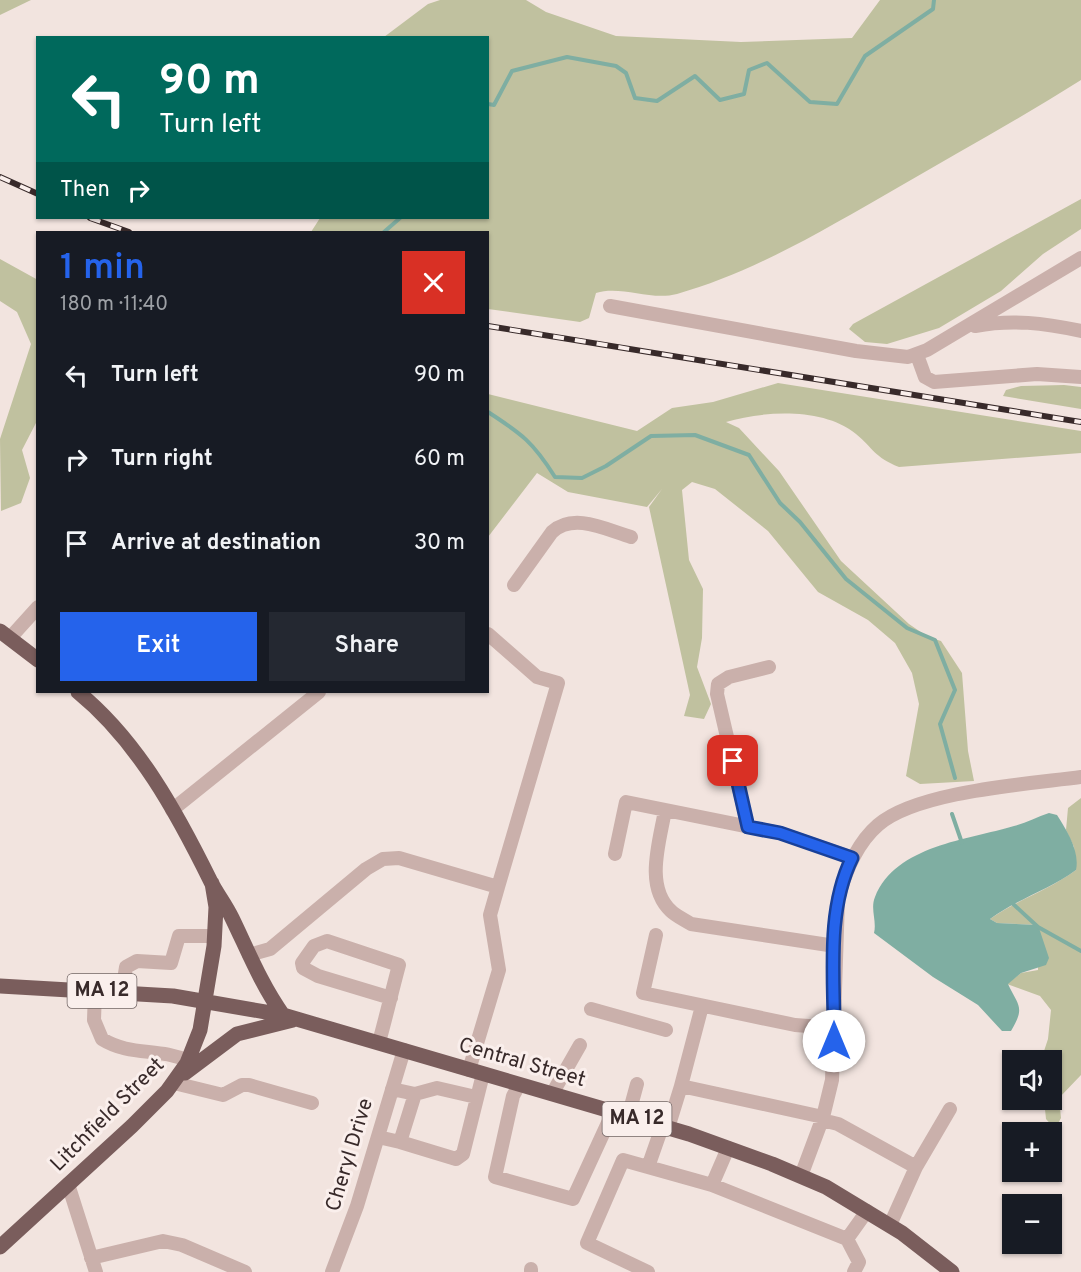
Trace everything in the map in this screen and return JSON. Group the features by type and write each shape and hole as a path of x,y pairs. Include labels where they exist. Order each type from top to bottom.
{"main road":[{"path":"5,634 36,658"},
{"name":"Litchfield Street","path":"79,693 122,735 172,810 230,915 262,983 283,1015"},
{"name":"Litchfield Street","path":"0,1246 132,1126 176,1081 188,1061 200,1030 215,936 216,908 212,883"},
{"name":"Central Street","path":"0,986 95,991 204,1001 283,1015 621,1114 728,1148 801,1176 867,1210 952,1272"},
{"name":"Central Street","path":"176,1081 237,1034 298,1019"}],"street":[{"path":"610,306 856,351 895,357 917,355 1081,258"},
{"path":"964,328 1006,320 1080,328"},
{"path":"917,355 925,377 934,382 1037,374 1081,377"},
{"path":"514,585 552,531 561,525 581,523 631,537"},
{"path":"5,634 36,609"},
{"path":"378,1137 456,1159 463,1154 468,1136 476,1097 476,1072 499,970 490,915 558,683 537,677 489,635"},
{"path":"748,827 717,694 718,684 729,677 769,667"},
{"path":"172,810 318,693"},
{"path":"801,1176 823,1119 832,1080 837,900 852,858 872,831 899,811 971,793 1081,777"},
{"path":"615,854 626,802 780,833 852,858"},
{"path":"665,810 655,870 660,897 671,911 691,924 835,946"},
{"path":"249,956 270,949 366,869 383,859 399,858 498,887"},
{"path":"656,935 643,993 795,1025 835,1028"},
{"path":"122,993 126,967 137,961 171,963 178,936 215,936"},
{"path":"379,1042 391,998 399,965 327,942 314,946 302,963 303,968 318,976 391,998"},
{"path":"95,991 94,1020 102,1039 129,1051 175,1054 188,1061"},
{"path":"648,1167 681,1086 702,1006"},
{"path":"591,1009 666,1030"},
{"path":"552,1094 580,1045"},
{"name":"Cheryl Drive","path":"332,1272 353,1220 404,1050"},
{"path":"176,1081 223,1095 242,1085 249,1085 312,1103"},
{"path":"519,1084 513,1096 495,1177 573,1199 637,1084"},
{"path":"681,1086 838,1124 916,1167"},
{"path":"392,1089 415,1094 437,1088 476,1097"},
{"path":"400,1142 415,1094"},
{"path":"890,1225 916,1167 950,1109"},
{"path":"712,1185 728,1148"},
{"path":"648,1272 587,1243 623,1160 712,1185 847,1239 859,1262 854,1272"},
{"path":"68,1184 96,1272"},
{"path":"847,1239 867,1210"},
{"path":"91,1258 163,1241 182,1245 244,1272"}],"green space":[{"path":"0,0 31,0 0,15"},
{"path":"440,0 526,0 546,12 616,36 741,42 852,38 880,0 1081,0 1081,80 790,248 734,274 677,294 656,296 615,291 596,293 589,318 580,322 489,309 489,231 312,231 319,219 489,219 489,36 385,36 428,4"},
{"path":"1081,199 1081,229 1043,254 1001,291 939,328 887,344 865,342 849,329 853,324"},
{"path":"0,259 36,279 36,423 22,450 30,478 21,503 1,511 0,439 31,344 17,312 0,301"},
{"path":"778,383 1081,431 1081,453 899,467 879,456 856,434 827,419 810,415 775,414 757,415 726,422 739,428 779,471 841,561 909,624 928,637 941,641 962,673 968,751 974,781 920,784 906,776 919,704 912,673 895,643 868,620 818,592 768,531 715,489 692,482 682,490 689,560 703,589 702,638 697,667 711,704 704,719 684,716 690,695 649,507 662,489 647,507 568,492 537,473 489,536 489,394 637,431 672,408 713,402"},
{"path":"1021,386 1081,387 1081,409 1003,396 1006,390"},
{"path":"1081,798 1081,1075 1062,1095 1062,1050 1044,1050 1048,1039 1051,1010 1040,996 1007,984 1021,973 1038,970 1038,925 997,923 990,919 1076,870 1074,847 1066,830 1068,808"},
{"path":"1045,1110 1060,1110 1059,1122 1049,1122"}],"water":[{"path":"1049,813 1057,815 1068,834 1076,856 1076,870 990,919 997,923 1038,925 1049,958 1046,965 1021,973 1008,984 1019,1007 1019,1012 1011,1031 1002,1031 978,1005 933,977 874,933 875,897 885,880 899,866 916,855 955,841 1018,825"}],"waterway":[{"path":"489,104 494,105 512,71 567,57 616,66 626,73 635,98 657,101 695,76 720,100 744,94 749,70 767,63 810,102 837,104 865,56 933,9 934,0"},
{"path":"385,231 399,219"},
{"path":"489,413 526,440 555,477 582,478 606,466 651,436 695,435 749,455 780,503 800,522 846,579 907,628 935,640 955,690 940,724 955,778"},
{"path":"952,814 962,843"},
{"path":"1011,902 1038,927 1081,951"}],"railway":[{"path":"0,177 36,193"},
{"path":"93,219 126,231"},
{"path":"489,326 1081,422"}],"route":[{"path":"733,761 748,827 780,833 852,858 837,900 834,1041"}]}
